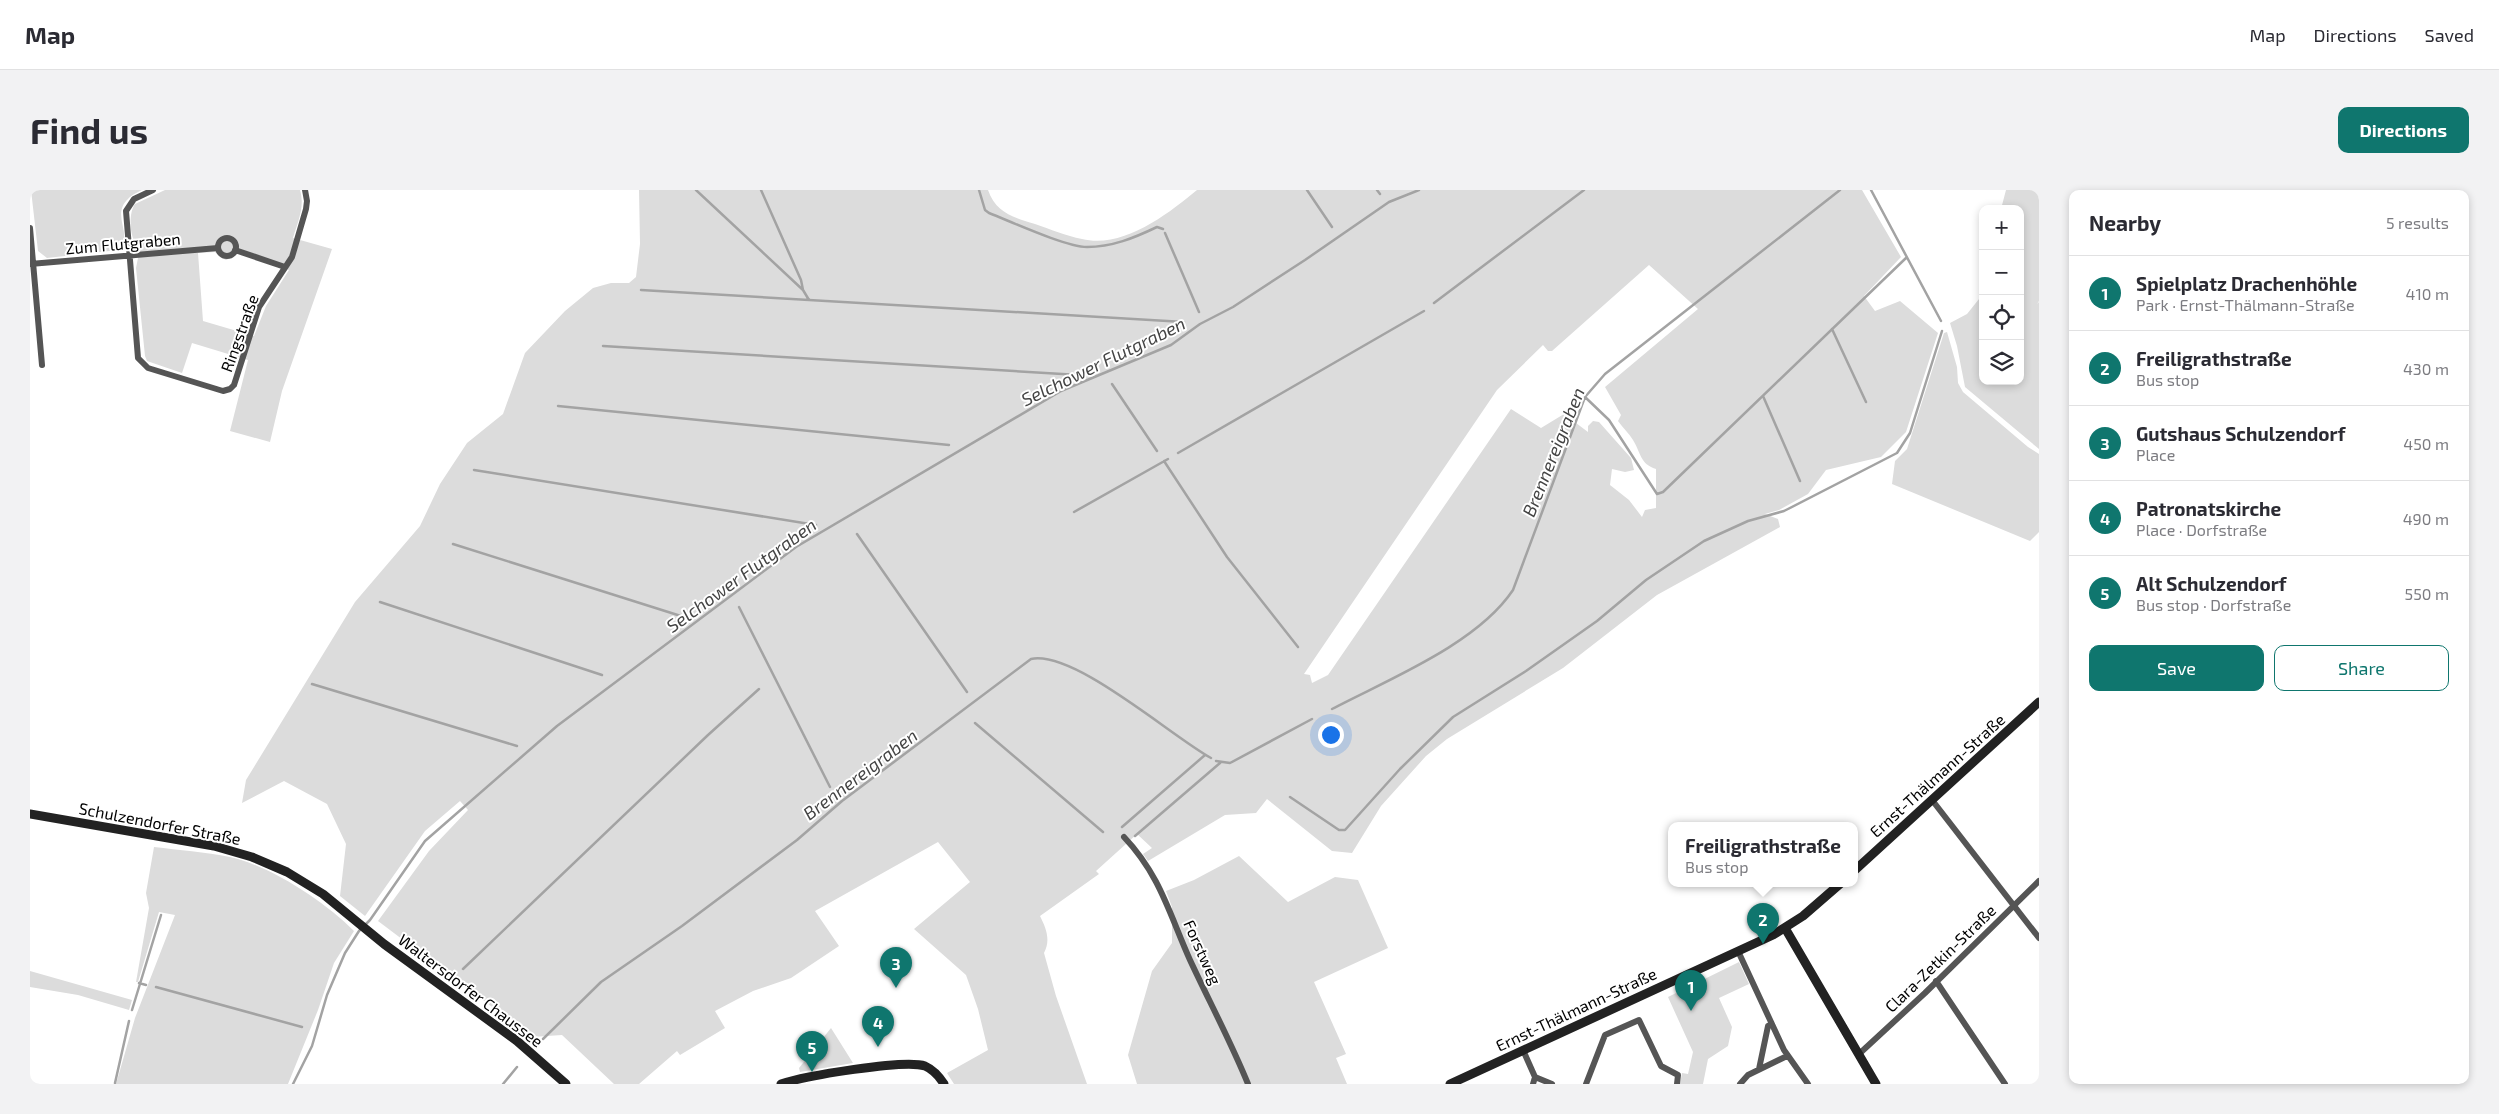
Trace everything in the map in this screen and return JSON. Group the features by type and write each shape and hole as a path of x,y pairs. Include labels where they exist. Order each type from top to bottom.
{"street":[{"name":"Ringstraße","path":"153,190 134,199 126,212 138,358 148,368 223,391 230,389 234,385 260,307 295,248 308,201 305,190"},
{"path":"30,228 42,365"},
{"name":"Zum Flutgraben","path":"229,238 234,242 235,250 231,254 225,255 220,253 218,248 221,240 229,238"},
{"name":"Zum Flutgraben","path":"32,264 218,248"},
{"name":"Zum Flutgraben","path":"235,250 285,267"},
{"name":"Ernst-Thälmann-Straße","path":"1858,867 2039,702"},
{"path":"1932,800 2039,938"},
{"name":"Schulzendorfer Straße","path":"30,814 214,846 246,855 300,879 358,922"},
{"name":"Forstweg","path":"1124,837 1138,852 1159,884 1189,958 1248,1084"},
{"name":"Clara-Zetkin-Straße","path":"1858,1054 1936,982 2039,880"},
{"name":"Ernst-Thälmann-Straße","path":"1450,1084 1785,928 1803,916 1836,887"},
{"name":"Waltersdorfer Chaussee","path":"358,922 517,1041 566,1084"},
{"path":"1785,928 1876,1084"},
{"path":"1738,951 1787,1056 1808,1084"},
{"path":"1936,982 2005,1084"},
{"path":"1586,1084 1604,1034 1639,1020 1661,1066 1678,1076 1677,1084"},
{"path":"1759,1069 1768,1026 1772,1024"},
{"path":"1523,1050 1535,1077 1533,1084"},
{"path":"1740,1084 1748,1075 1787,1056"},
{"path":"781,1084 814,1076 907,1064 924,1066 932,1070 944,1084"},
{"path":"1535,1077 1552,1084"}],"shaded area":[{"path":"31,190 142,190 130,197 123,205 121,213 124,236 123,243 118,250 47,258 38,251"},
{"path":"165,190 300,190 302,202 293,238 332,249 282,391 270,442 230,431 248,360 192,343 182,373 147,361 136,268 140,248 136,245 131,227 131,214 135,204","holes":["215,252 226,260 238,254 247,255 289,270 266,306 254,336 203,321 198,253"]},
{"path":"639,190 988,190 991,198 1006,213 1070,236 1098,241 1113,239 1144,227 1159,219 1197,190 1862,190 1901,257 1864,296 1875,311 1900,301 1938,333 1906,432 1881,457 1826,470 1808,494 1779,510 1765,514 1778,519 1780,527 1657,595 1563,668 1447,739 1426,756 1381,806 1352,853 1332,851 1267,799 1256,813 1225,815 1148,861 1143,854 1152,848 1137,834 1096,871 1099,874 1040,916 1046,930 1047,939 1044,953 1056,996 1087,1084 954,1084 947,1073 988,1050 978,1009 966,975 914,929 970,882 938,842 815,911 839,946 791,978 753,991 715,1011 725,1028 680,1055 677,1051 639,1084 614,1084 562,1035 532,1037 378,921 429,851 468,810 460,801 425,831 365,916 340,896 346,844 327,804 284,781 242,803 246,780 355,602 420,526 440,484 467,443 503,414 525,353 565,311 593,288 611,283 629,283 636,277 640,244","holes":["1649,265 1698,309 1605,387 1621,415 1618,421 1636,445 1641,458 1656,469 1656,508 1645,510 1642,517 1629,500 1610,485 1612,469 1625,472 1634,470 1631,458 1599,422 1593,421 1588,426 1588,432 1564,414 1541,428 1511,409 1328,675 1312,683 1310,675 1304,674 1497,390 1543,345 1548,351 1552,351"]},
{"path":"2006,190 2039,190 2039,301 2037,304 2039,302 2039,449 1965,387 1957,346 1950,323 1967,314 1979,299 1979,385 2024,385 2024,205 2002,205"},
{"path":"1947,332 1957,367 1958,383 1963,392 2028,447 2039,454 2039,532 2030,541 1892,484 1895,461 1907,449 1944,333"},
{"path":"154,847 230,857 263,868 313,897 354,931 334,963 318,1010 288,1084 116,1084 135,1018 175,915 159,912 138,982 136,982 149,908 146,893"},
{"path":"1239,856 1288,902 1335,877 1358,880 1388,948 1314,982 1346,1054 1336,1058 1347,1084 1137,1084 1128,1055 1152,971 1172,943 1172,907 1166,891 1194,880"},
{"path":"1739,962 1749,984 1719,998 1732,1027 1728,1046 1708,1059 1703,1084 1680,1084 1682,1073 1688,1074 1693,1052 1668,997"},
{"path":"30,971 132,1000 129,1010 78,995 30,987"},
{"path":"831,1028 853,1063 800,1072 799,1068"}],"waterway":[{"path":"696,190 803,290 809,300"},
{"path":"761,190 801,280 803,290"},
{"path":"979,190 985,210 989,213 1053,239 1078,246 1096,247 1114,244 1157,227 1163,229"},
{"path":"1307,190 1332,227"},
{"path":"1377,190 1380,194"},
{"name":"Selchower Flutgraben","path":"293,1084 312,1046 327,995 345,953 425,841 557,726 796,547 1061,391 1171,345 1200,324 1233,307 1305,260 1389,202 1419,190"},
{"path":"1434,303 1584,190"},
{"name":"Brennereigraben","path":"1332,709 1405,672 1455,643 1478,627 1497,609 1513,590 1585,397 1605,374 1840,190"},
{"path":"1871,190 1941,321"},
{"path":"1165,233 1199,312"},
{"path":"1585,397 1609,420 1657,494 1663,492 1906,258"},
{"path":"641,290 1184,322"},
{"path":"1178,453 1424,311"},
{"path":"1832,329 1866,402"},
{"path":"1290,797 1339,830 1345,830 1400,769 1453,717 1526,671 1597,621 1646,580 1704,541 1748,521 1784,511 1897,453 1910,433 1942,331"},
{"path":"603,346 1079,375"},
{"path":"1112,384 1157,451"},
{"path":"1763,396 1800,481"},
{"path":"558,406 949,445"},
{"path":"1074,512 1168,459"},
{"path":"1164,461 1227,557 1298,647"},
{"path":"474,470 816,525"},
{"path":"857,534 967,692"},
{"path":"453,544 684,617"},
{"path":"380,602 602,675"},
{"path":"739,607 830,787"},
{"name":"Brennereigraben","path":"543,1039 601,982 682,926 797,840 842,801 1031,659 1049,660 1072,668 1096,681 1211,758"},
{"path":"312,684 517,746"},
{"path":"463,969 708,735 759,689"},
{"name":"Brennereigraben","path":"1216,761 1230,763 1312,719"},
{"path":"975,723 1103,832"},
{"path":"1122,827 1205,755"},
{"path":"1135,836 1220,763"},
{"path":"132,1010 161,915"},
{"path":"139,983 146,985"},
{"path":"156,987 302,1027"},
{"path":"115,1083 129,1021"},
{"name":"Brennereigraben","path":"503,1084 517,1067"}],"place":[{"name":"Freiligrathstraße","path":"1763,944"},
{"name":"Gutshaus Schulzendorf","path":"896,988"},
{"name":"Spielplatz Drachenhöhle","path":"1691,1011"},
{"name":"Patronatskirche","path":"878,1047"},
{"name":"Alt Schulzendorf","path":"812,1072"}]}
